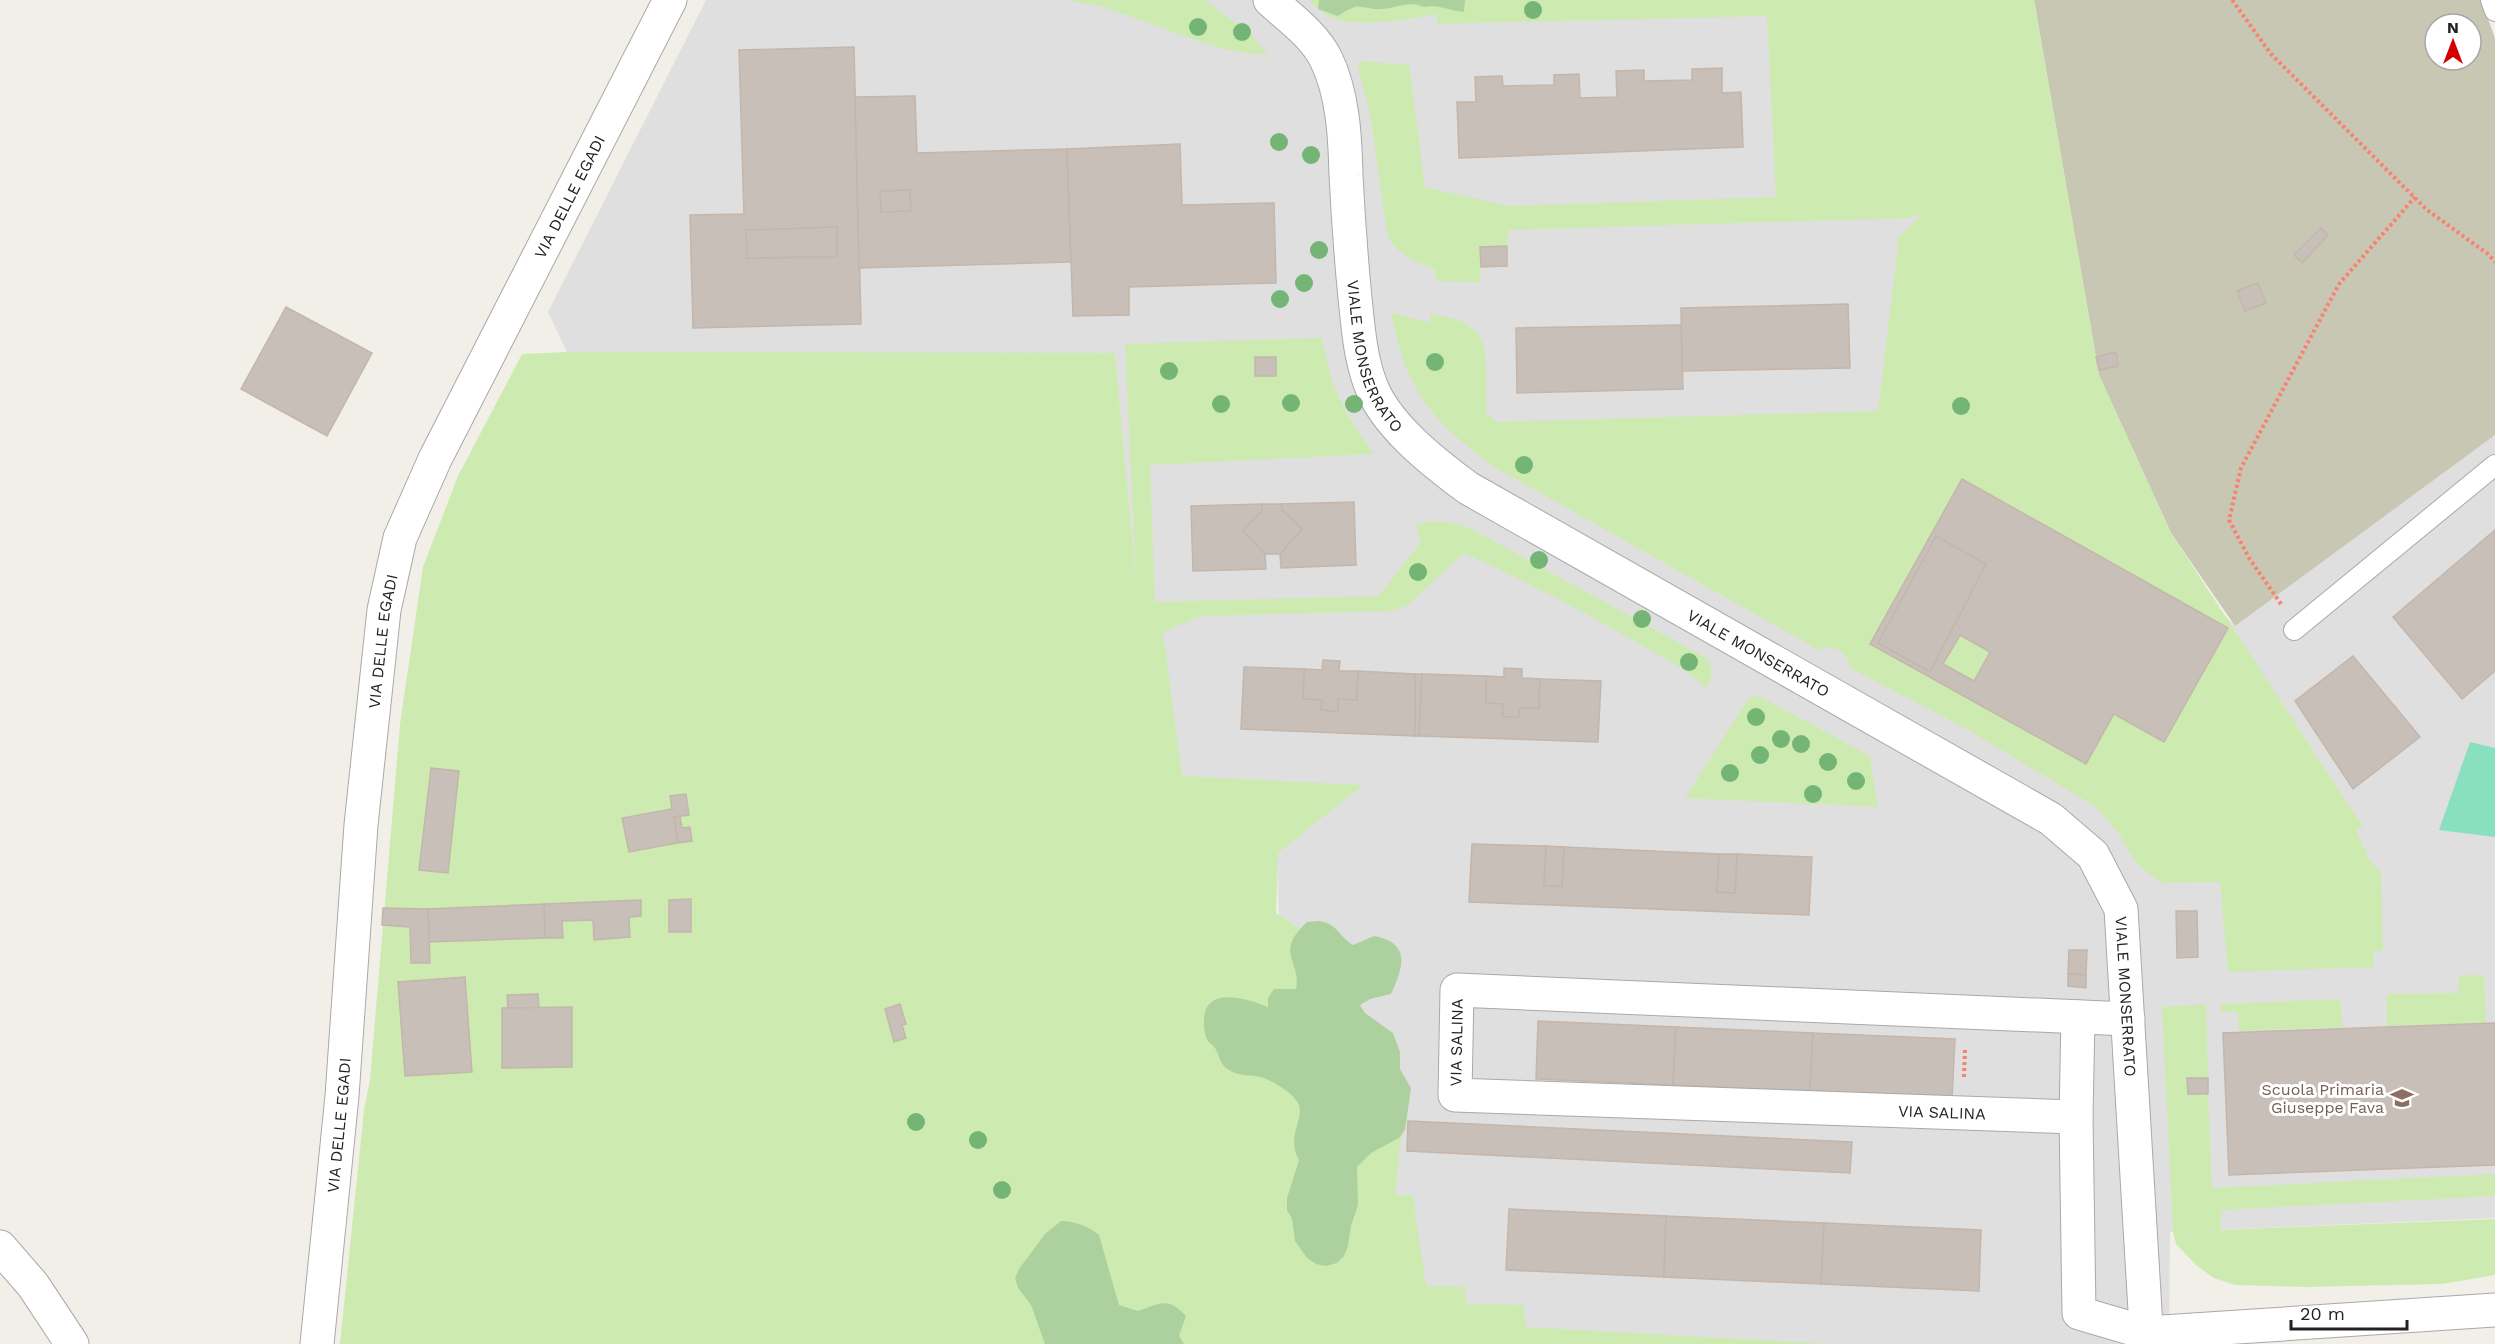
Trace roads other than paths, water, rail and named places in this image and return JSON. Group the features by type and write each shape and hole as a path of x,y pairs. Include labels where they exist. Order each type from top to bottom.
{"street":[{"name":"VIA DELLE EGADI","path":"317,1344 342,1096 361,825 384,610 400,538 435,459 670,0"},
{"name":"VIALE MONSERRATO","path":"1270,0 1314,40 1325,58 1336,85 1345,140 1350,247 1359,334 1370,384 1392,420 1433,463 1468,488 2051,819 2092,855 2121,909 2135,1171 2147,1339"},
{"name":"VIA SALINA","path":"2076,1117 1455,1095 1457,990 2128,1019"},
{"path":"2078,1017 2076,1117 2079,1313 2147,1339 2495,1310"},
{"path":"0,1247 33,1285 72,1344"}],"lane":[{"path":"2491,0 2495,10"},
{"path":"2297,628 2495,465"}],"place":[{"name":"Scuola Primaria Giuseppe Fava","path":"2402,1098"}]}
